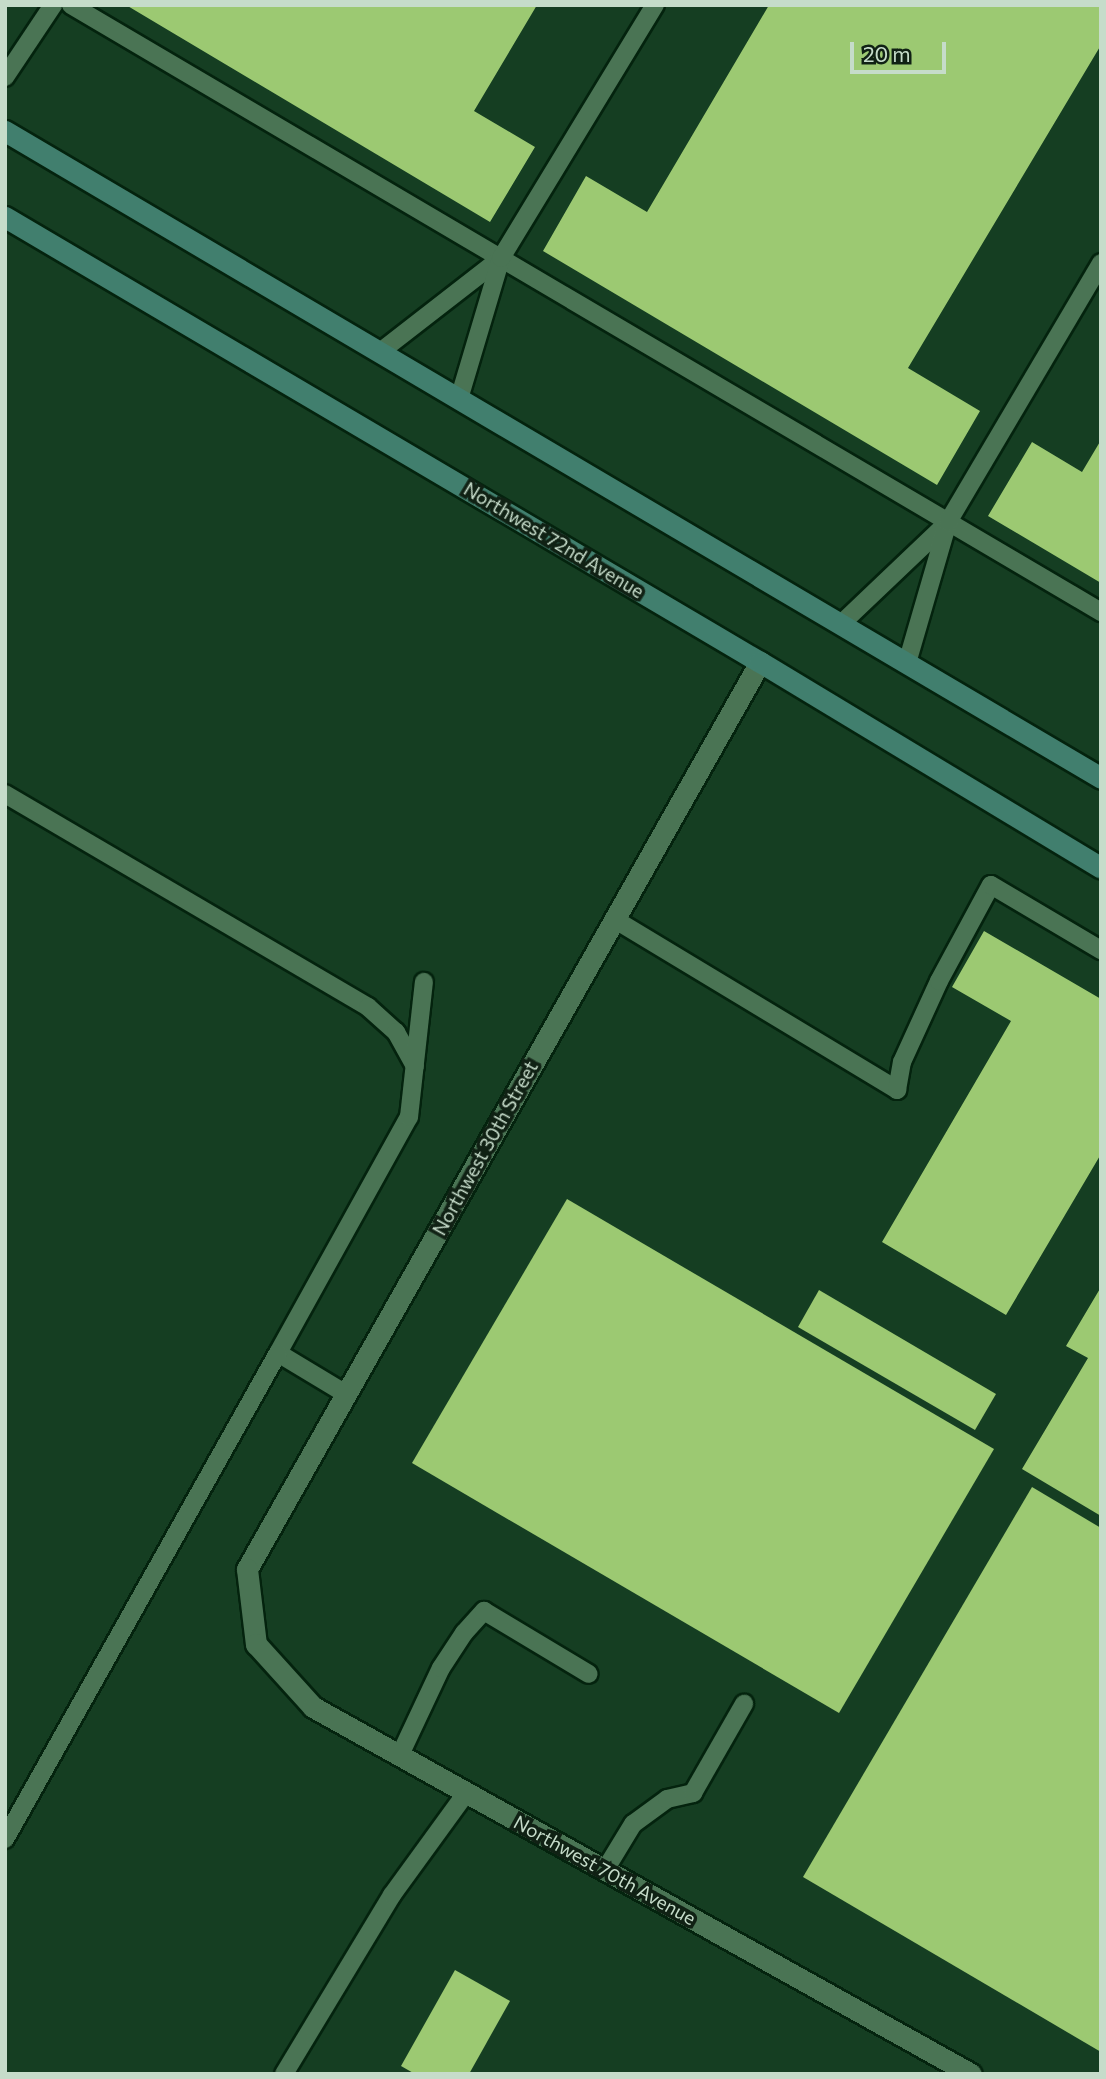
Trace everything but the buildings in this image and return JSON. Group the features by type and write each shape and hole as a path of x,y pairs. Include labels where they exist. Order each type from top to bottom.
{"main road":[{"path":"5,131 1101,778"},
{"name":"Northwest 72nd Avenue","path":"5,217 760,662 1101,868"}],"street":[{"name":"Northwest 30th Street","path":"256,1644 247,1569 760,662"},
{"name":"Northwest 70th Avenue","path":"256,1644 313,1707 605,1870 943,2067 971,2074"}],"lane":[{"path":"5,77 53,5"},
{"path":"71,5 1101,612"},
{"path":"459,399 501,258 655,5"},
{"path":"380,352 501,258"},
{"path":"906,663 947,522 1101,263"},
{"path":"841,624 947,522"},
{"path":"5,794 368,1007 396,1032 415,1066"},
{"path":"614,919 897,1090 902,1062 939,981 991,886 1101,950"},
{"path":"5,1839 409,1117 425,982"},
{"path":"278,1353 346,1395"},
{"path":"400,1755 441,1668 464,1633 484,1611 589,1674"},
{"path":"605,1870 633,1824 667,1799 693,1793 744,1704"},
{"path":"284,2074 392,1895 466,1793"}]}
